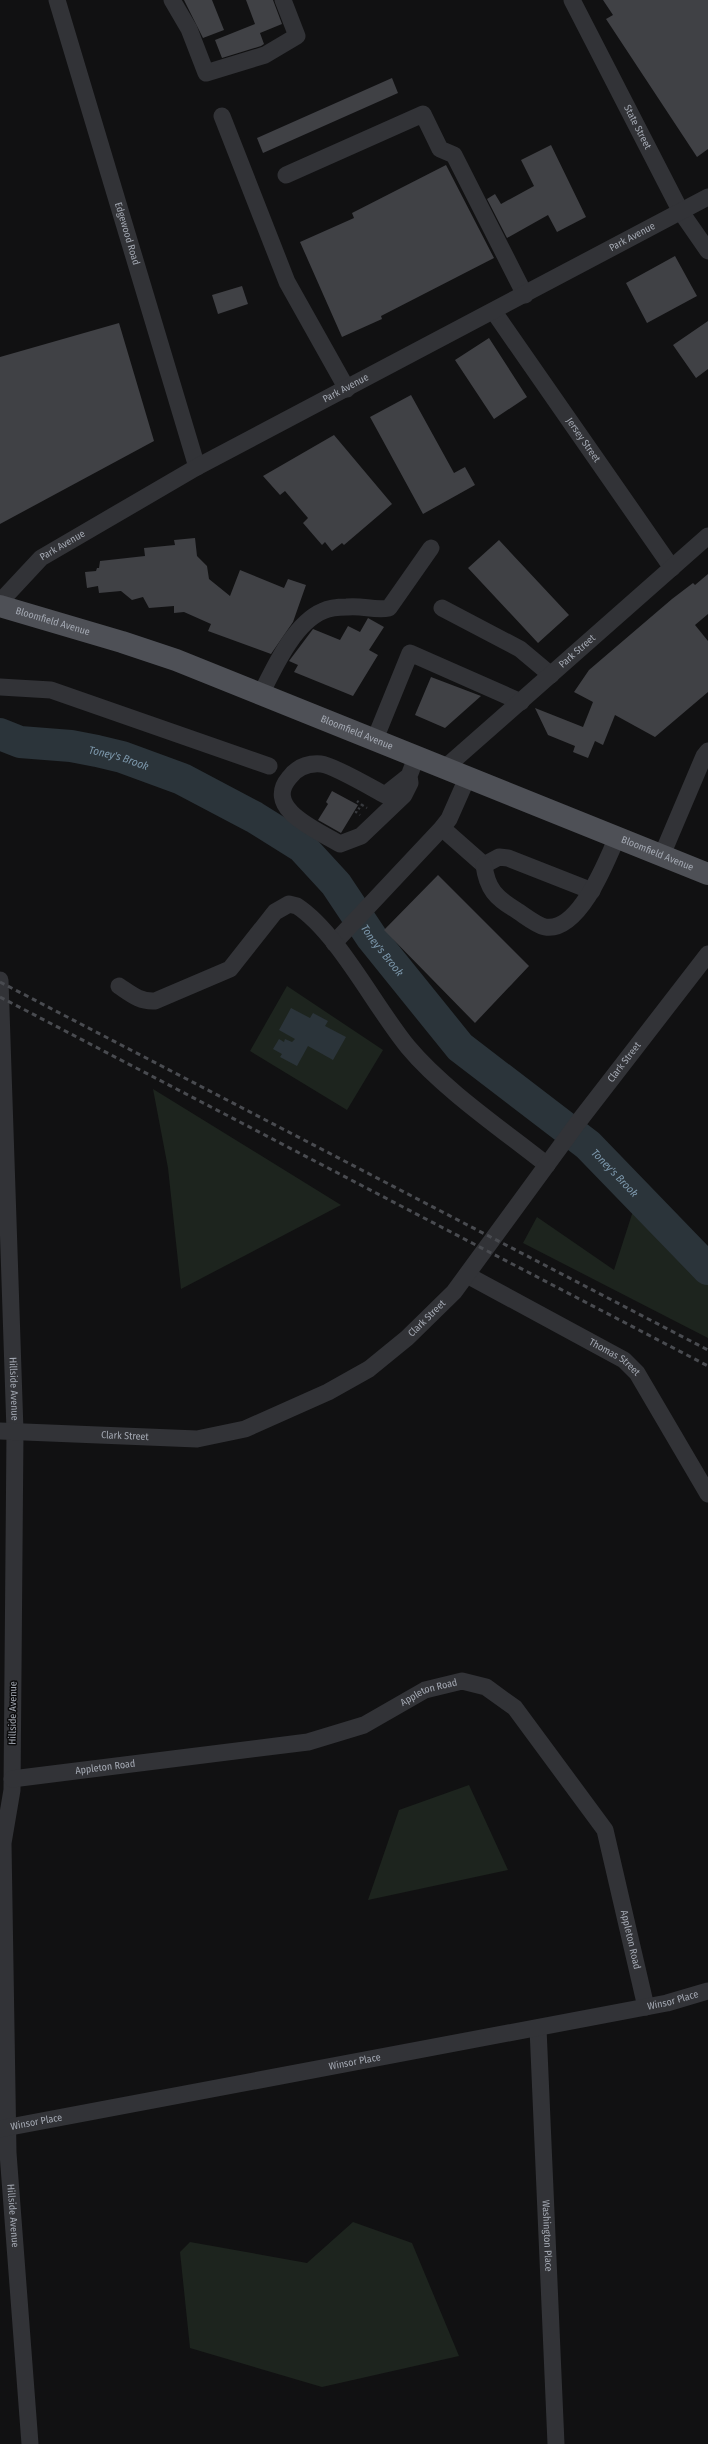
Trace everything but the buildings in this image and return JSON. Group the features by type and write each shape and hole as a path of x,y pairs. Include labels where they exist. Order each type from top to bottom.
{"main road":[{"name":"Bloomfield Avenue","path":"0,606 122,642 261,694 446,767 708,874"}],"street":[{"name":"Edgewood Road","path":"57,0 197,467"},
{"path":"172,0 189,29 206,73 265,55 297,36 283,0"},
{"name":"State Street","path":"572,0 681,212 708,251"},
{"path":"286,176 423,114 440,149 454,155 525,295"},
{"path":"222,116 287,282 347,389"},
{"name":"Park Avenue","path":"0,602 42,558 197,467 494,312 708,197"},
{"name":"Jersey Street","path":"494,312 672,568"},
{"name":"Park Street","path":"446,767 708,536"},
{"path":"261,694 288,642 303,626 322,611 364,606 380,610 389,608 431,548"},
{"path":"442,608 520,649 552,674"},
{"path":"375,739 410,653 521,702"},
{"path":"0,687 51,690 269,766"},
{"path":"662,855 704,756 708,751"},
{"path":"409,776 385,794 323,764 308,764 299,768 288,778 281,792 282,802 299,820 340,844 361,836 404,795 410,783 409,776 416,755"},
{"path":"334,943 442,828 449,819 468,776"},
{"path":"442,828 484,865 486,882 491,890 505,903 544,927 561,924 572,916 592,891 602,875 617,837"},
{"path":"484,865 500,857 508,858 592,891"},
{"path":"119,986 136,998 146,1002 155,1001 221,974 236,963 275,912 289,904 304,910 334,943 395,1031 423,1064 547,1165"},
{"name":"Clark Street","path":"8,1431 197,1439 244,1429 328,1392 369,1369 389,1354 423,1324 467,1275 563,1142 708,954"},
{"name":"Hillside Avenue","path":"0,980 8,1431 12,1779 4,1814 3,1843 4,2128 30,2444"},
{"name":"Thomas Street","path":"467,1275 624,1360 637,1373 708,1494"},
{"name":"Appleton Road","path":"12,1779 308,1742 364,1725 425,1690 462,1681 486,1687 515,1708 605,1830 646,2007"},
{"name":"Winsor Place","path":"4,2128 538,2028 646,2007 708,1992"},
{"name":"Washington Place","path":"538,2028 556,2444"}],"path":[{"path":"355,800 362,804 368,809 363,817 356,812 362,804"}],"shaded area":[{"path":"287,986 383,1050 347,1110 250,1051"},
{"path":"291,1008 310,1018 313,1013 328,1021 325,1026 346,1037 333,1060 308,1046 297,1066 280,1057 282,1054 273,1049 279,1039 284,1042 285,1039 292,1042 295,1039 279,1030"},
{"path":"153,1089 341,1205 181,1289 168,1168"},
{"path":"649,1198 708,1261 708,1338 523,1243 537,1217 614,1270 633,1211"},
{"path":"469,1785 508,1870 368,1900 399,1810"},
{"path":"353,2222 412,2243 459,2356 322,2387 190,2348 180,2252 190,2242 307,2263"}],"waterway":[{"name":"Toney's Brook","path":"0,734 20,742 71,746 122,757 182,779 254,817 302,847 336,884 372,938 460,1047 588,1145 708,1269"}],"railway":[{"path":"0,982 708,1350"},
{"path":"0,997 708,1366"}]}
